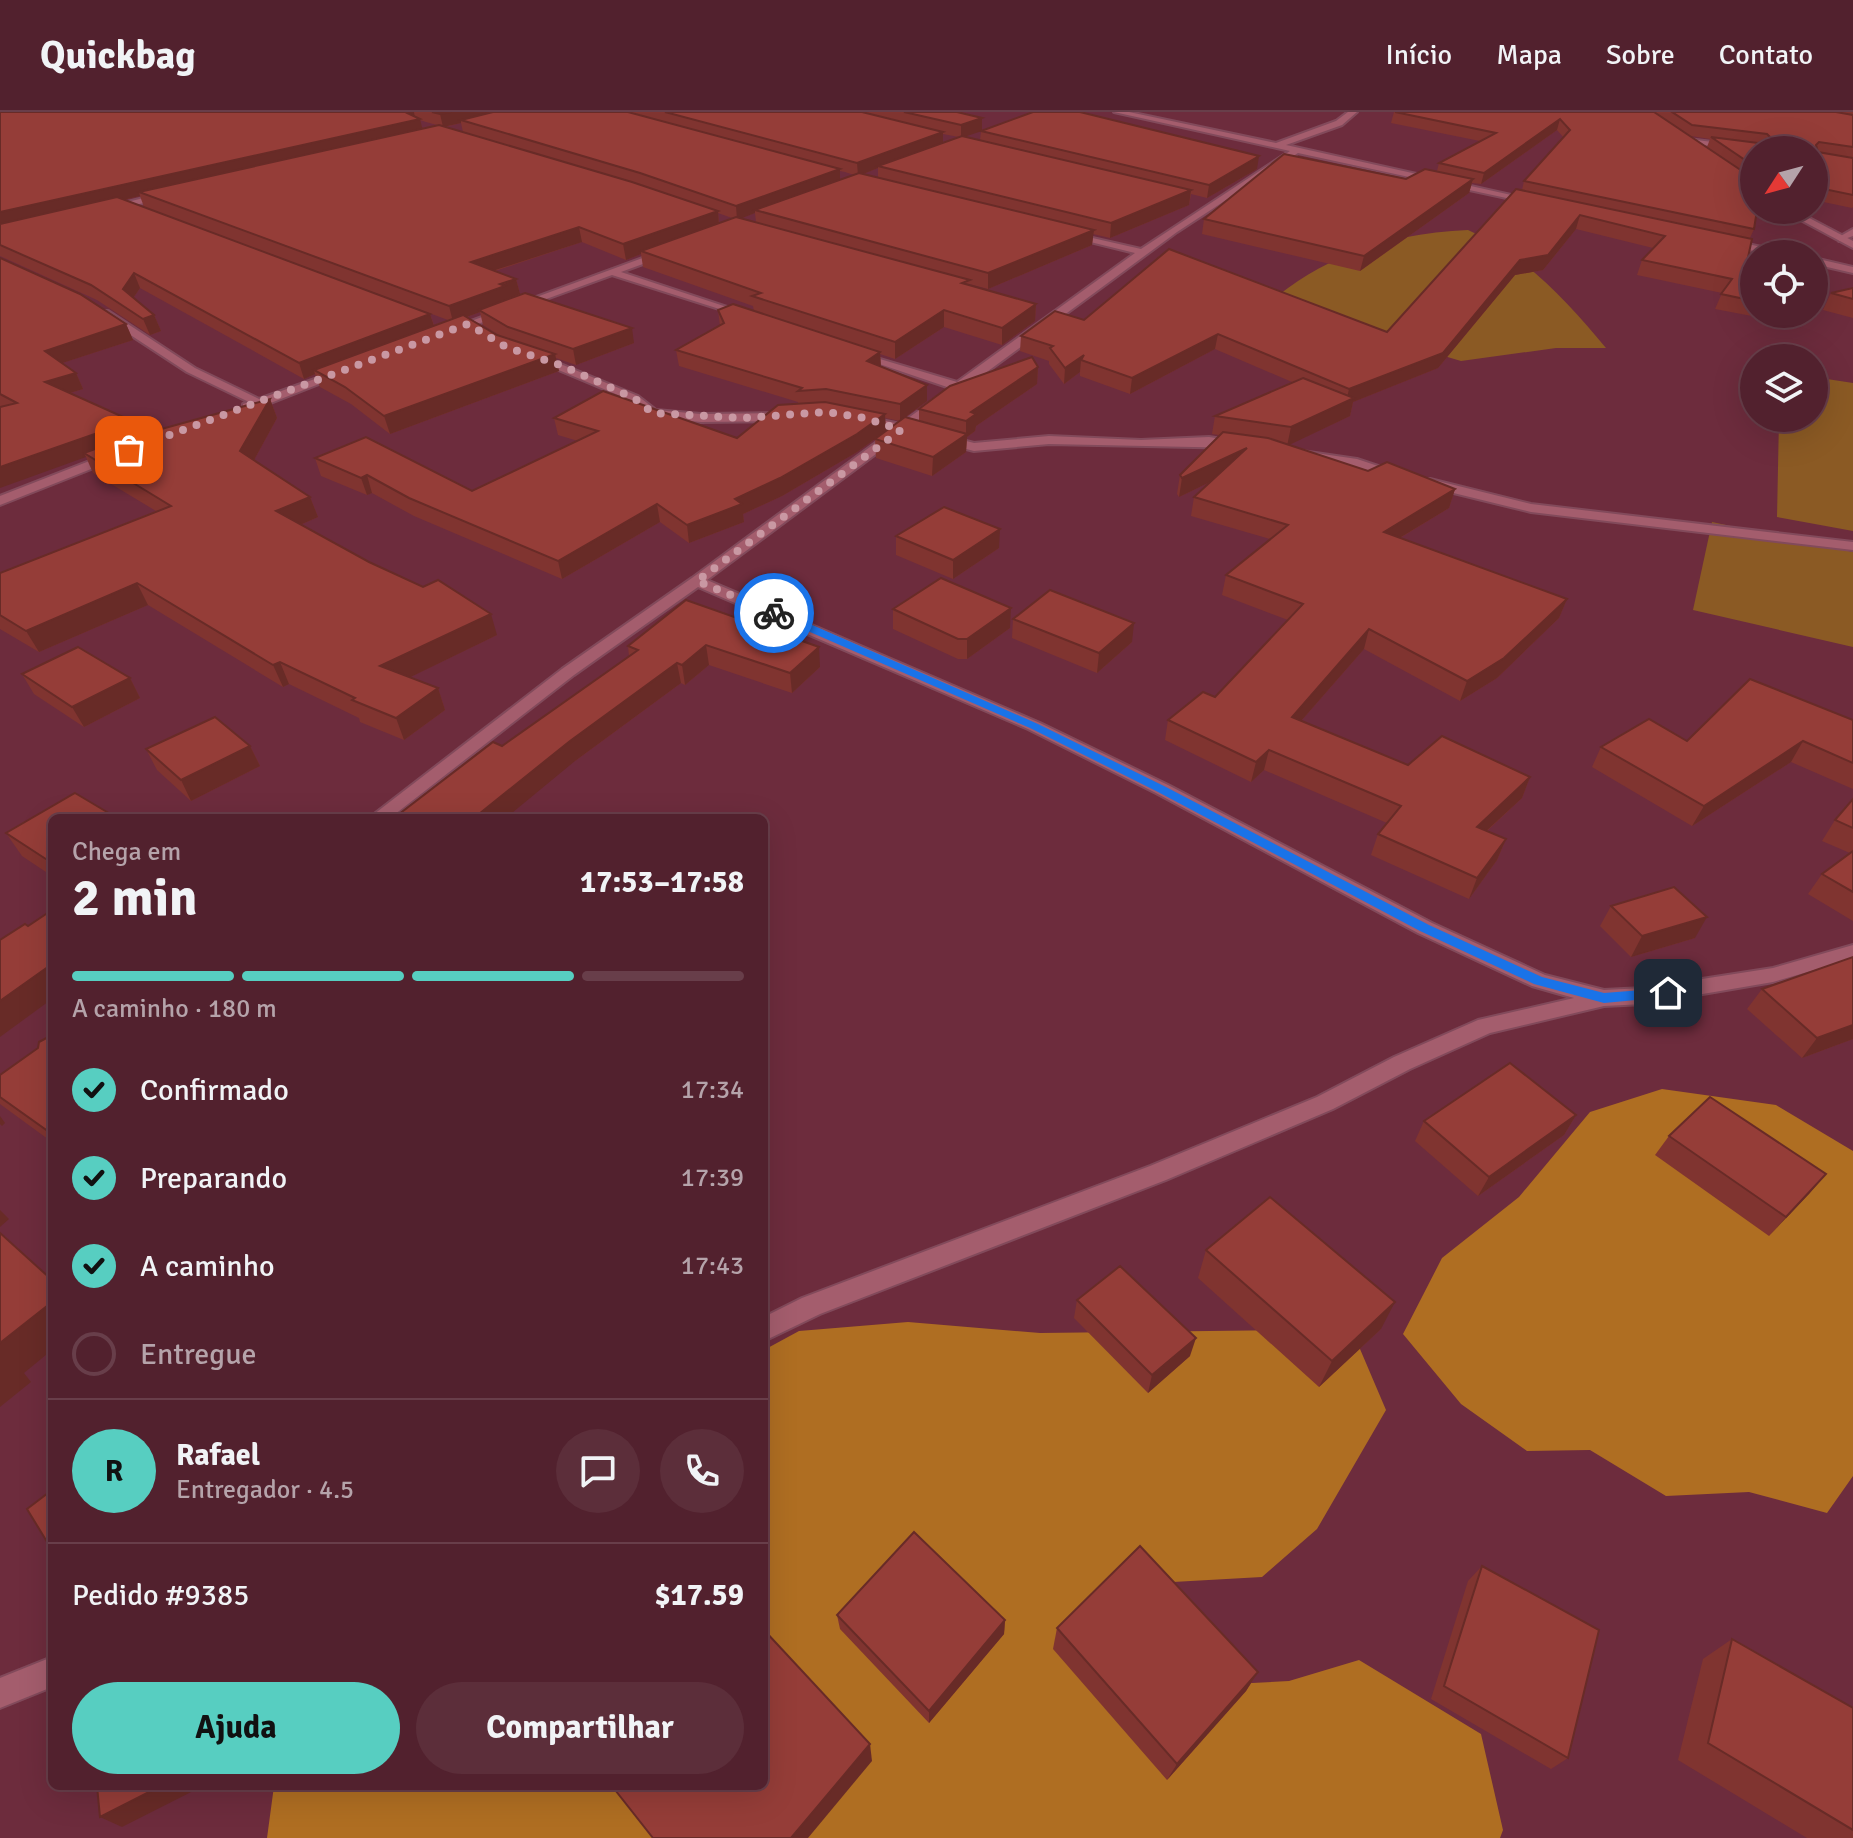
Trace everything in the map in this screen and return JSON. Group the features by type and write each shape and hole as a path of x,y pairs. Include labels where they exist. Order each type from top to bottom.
{"street":[{"path":"1118,112 1546,204"},
{"path":"1276,146 1339,123 1353,112"},
{"path":"1675,132 1712,157"},
{"path":"1688,141 1740,147"},
{"path":"383,814 568,672 697,581 1056,314 1297,150"},
{"path":"97,210 177,193"},
{"path":"1199,201 1214,205"},
{"path":"123,205 147,213"},
{"path":"1814,224 1853,245"},
{"path":"1054,230 1143,252"},
{"path":"1842,239 1853,232"},
{"path":"1718,241 1740,246"},
{"path":"438,329 453,329 468,324 675,249"},
{"path":"1828,264 1853,270"},
{"path":"611,272 763,322"},
{"path":"92,305 191,370 259,403"},
{"path":"1041,310 1056,314"},
{"path":"468,324 485,334"},
{"path":"838,347 959,387"},
{"path":"520,352 563,366 634,398 653,413 701,418 802,415"},
{"path":"230,413 357,366"},
{"path":"839,414 974,447 1049,440 1141,444 1209,441 1250,447"},
{"path":"0,501 129,450"},
{"path":"1291,453 1357,463 1531,508 1853,546"},
{"path":"697,581 1034,726 1485,957 1539,981 1604,998"},
{"path":"768,1328 811,1306 1158,1173 1325,1103 1402,1063 1485,1026 1604,998 1716,986 1773,975 1853,952"},
{"path":"0,1693 48,1674"}],"shaded area":[{"path":"1468,230 1508,252 1544,281 1606,348 1556,348 1461,361 1268,304 1313,272 1362,249 1414,236"},
{"path":"1828,379 1853,383 1853,531 1777,517 1779,432 1828,432"},
{"path":"1712,522 1853,552 1853,647 1693,610"},
{"path":"1662,1089 1776,1105 1853,1151 1853,1476 1827,1513 1749,1492 1666,1496 1590,1450 1527,1451 1461,1404 1403,1334 1442,1258 1519,1197 1590,1112"},
{"path":"908,1322 1040,1333 1295,1330 1360,1349 1386,1410 1317,1529 1262,1577 1173,1582 1173,1687 1289,1681 1359,1660 1481,1734 1503,1830 1500,1838 267,1838 273,1790 768,1790 768,1348 799,1331"}],"building":[{"path":"0,112 408,112 420,119 0,212"},
{"path":"493,112 628,112 840,169 736,206 640,173 461,120"},
{"path":"665,112 862,112 943,132 857,163"},
{"path":"904,112 957,112 982,118 961,125"},
{"path":"1033,112 1080,112 1259,156 1209,185 981,131"},
{"path":"1395,112 1654,112 1740,170 1740,224 1755,224 1754,229 1524,181 1570,130 1560,119 1484,173 1439,163 1496,133"},
{"path":"1672,112 1836,112 1853,115 1853,147 1828,143 1828,136 1769,136 1692,125"},
{"path":"439,125 718,211 623,244 579,227 471,262 516,279 449,306 139,192"},
{"path":"962,136 1191,190 1111,223 878,166"},
{"path":"1711,137 1740,141 1740,157"},
{"path":"1284,154 1406,179 1425,169 1473,179 1364,256 1204,219"},
{"path":"1828,154 1853,158 1853,195 1828,190"},
{"path":"859,173 1094,230 988,273 755,210"},
{"path":"1516,189 1752,239 1740,240 1740,298 1721,294 1732,279 1642,260 1665,236 1580,215 1548,255 1520,260 1443,353 1349,389 1218,334 1132,378 1081,360 1084,355 1065,368 1050,348 1053,346 1021,336 1055,311 1084,320 1169,249 1387,332"},
{"path":"117,197 430,314 299,363 134,273 123,289 154,315 143,319 91,285 0,245 0,224"},
{"path":"736,217 970,280 962,283 1036,304 1002,328 944,310 895,342 752,296 761,293 641,251"},
{"path":"0,258 80,294 126,324 45,351 76,373 45,382 132,421 0,467 0,407 17,403 0,394"},
{"path":"1853,288 1853,299 1831,293"},
{"path":"525,293 632,328 573,349 508,327 479,310"},
{"path":"733,304 880,352 867,361 927,385 900,404 826,389 798,391 802,388 676,350 724,323 718,310"},
{"path":"463,315 497,335 555,354 384,416 345,387 314,370"},
{"path":"1032,357 1038,367 971,412 976,414 966,421 919,409 950,386"},
{"path":"1303,378 1354,398 1291,427 1215,416"},
{"path":"603,391 737,438 778,405 825,402 885,414 857,434 780,478 735,499 742,504 687,525 657,504 558,561 409,498 367,475 361,478 315,458 366,437 472,491 598,431 554,418"},
{"path":"270,399 240,451 310,497 276,511 369,562 423,587 438,580 491,614 380,666 438,688 396,718 352,700 355,698 280,662 273,665 137,583 26,631 0,615 0,573 171,506 84,453 152,428 158,430"},
{"path":"905,417 967,434 933,457 875,439"},
{"path":"1223,432 1268,438 1368,471 1387,462 1455,489 1384,532 1567,599 1504,658 1467,681 1369,629 1292,717 1408,765 1442,736 1530,777 1477,827 1506,839 1477,878 1378,834 1401,806 1269,750 1256,762 1168,720 1203,692 1215,697 1303,604 1226,575 1288,525 1194,497 1247,448 1182,478 1180,475"},
{"path":"944,507 1000,529 953,560 896,536"},
{"path":"941,578 1011,608 967,639 958,639 893,609"},
{"path":"1050,590 1134,623 1099,653 1013,619"},
{"path":"686,600 819,647 790,673 706,645 682,665 677,663 570,741 479,814 399,814 493,742 502,746 638,650 628,646"},
{"path":"78,647 130,678 72,707 22,674"},
{"path":"1750,679 1853,720 1853,763 1803,741 1704,806 1601,747 1649,719 1687,741"},
{"path":"215,717 250,746 181,780 146,749"},
{"path":"75,793 110,814 48,814 48,860 6,833"},
{"path":"1853,799 1853,828 1835,820"},
{"path":"1853,851 1853,892 1822,874"},
{"path":"1674,887 1707,917 1642,936 1611,906"},
{"path":"48,913 48,967 0,1001 0,940 25,924 28,926"},
{"path":"1853,957 1853,1025 1817,1038 1762,989"},
{"path":"48,1037 48,1131 0,1097 0,1075 38,1048 39,1042"},
{"path":"1510,1063 1576,1115 1489,1177 1424,1121"},
{"path":"1710,1097 1826,1174 1786,1217 1669,1136"},
{"path":"1270,1197 1395,1302 1332,1361 1206,1250"},
{"path":"0,1233 48,1276 48,1305 0,1343"},
{"path":"1120,1266 1196,1338 1152,1375 1077,1300"},
{"path":"48,1493 48,1543 27,1509"},
{"path":"914,1532 1005,1620 929,1711 837,1615"},
{"path":"1140,1546 1258,1672 1177,1764 1057,1628"},
{"path":"1482,1566 1599,1630 1568,1758 1444,1686"},
{"path":"768,1634 870,1744 791,1838 653,1838 615,1790 768,1790"},
{"path":"1732,1639 1853,1708 1853,1830 1708,1743"},
{"path":"97,1790 153,1790 100,1817"}],"way so far":[{"path":"129,450 468,324 506,347 563,366 634,398 653,413 743,418 826,412 865,418 901,430 697,581 774,613"}],"route":[{"path":"774,613 1034,726 1162,789 1425,928 1539,981 1604,998 1668,993"}]}
